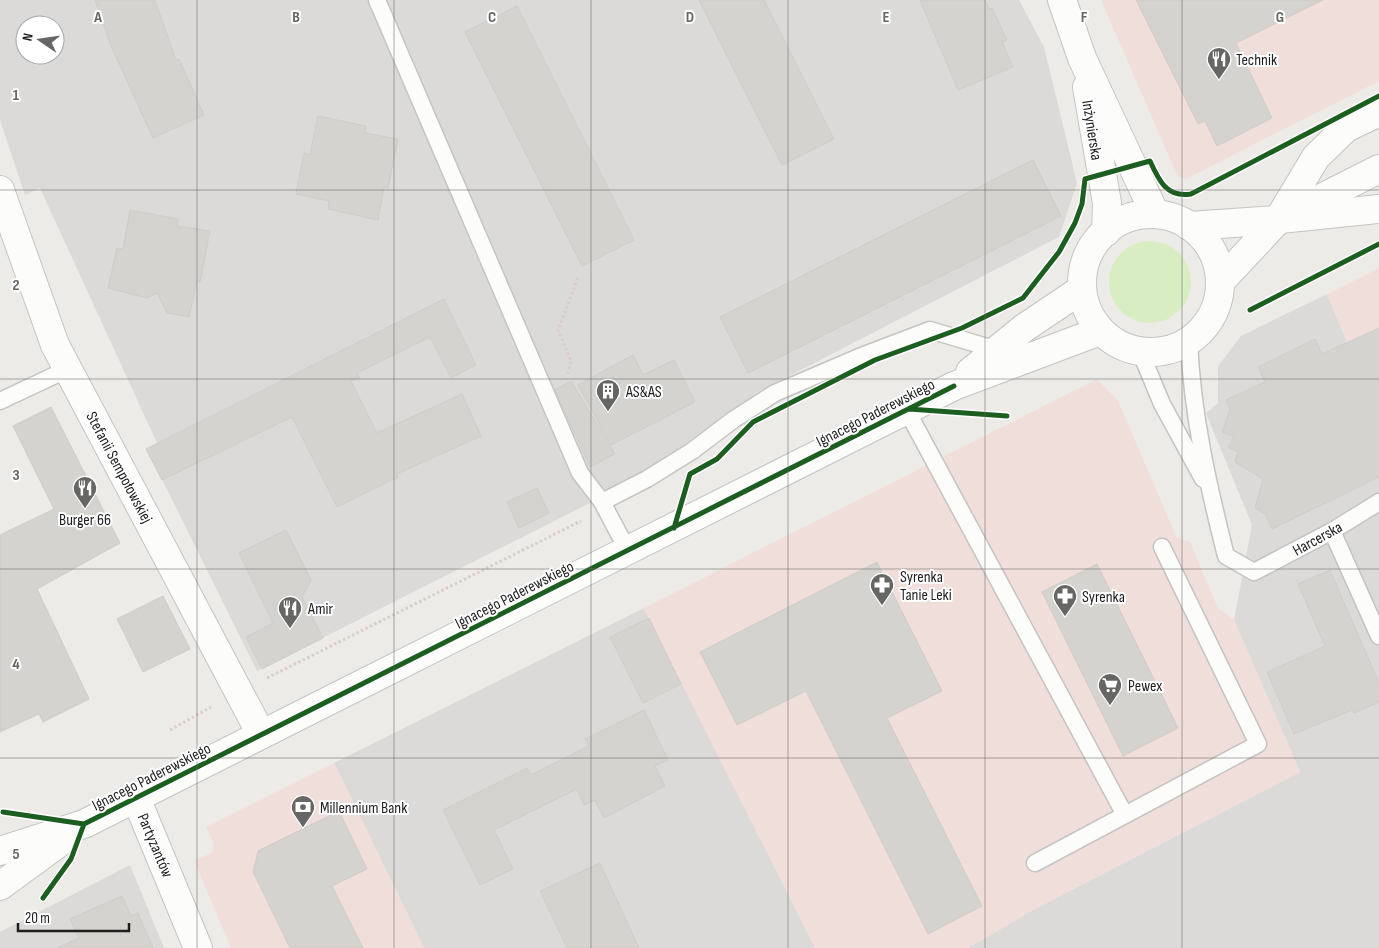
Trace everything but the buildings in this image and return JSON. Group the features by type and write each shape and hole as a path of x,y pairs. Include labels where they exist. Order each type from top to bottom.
{"street":[{"name":"Inżynierska","path":"1062,0 1082,58 1155,214"},
{"name":"Inżynierska","path":"1082,58 1098,164 1107,203 1106,232"},
{"path":"1220,282 1278,220 1316,157 1346,128 1379,112"},
{"path":"1278,220 1379,169"},
{"name":"Stefanii Sempołowskiej","path":"0,190 55,345 261,734"},
{"path":"1189,226 1278,220 1379,209"},
{"path":"1155,214 1173,218 1189,226 1203,239 1214,255 1220,282 1214,311 1204,328 1189,341 1172,349 1156,352 1124,347 1100,331 1089,314 1082,289 1086,261 1094,245 1120,221 1137,216 1155,214"},
{"name":"Ignacego Paderewskiego","path":"954,386 1024,328 1082,289"},
{"name":"Ignacego Paderewskiego","path":"0,851 84,824 954,386 1100,331"},
{"name":"Partyzantów","path":"136,798 198,948"},
{"name":"Ignacego Paderewskiego","path":"0,886 84,824"}],"lane":[{"path":"377,0 580,473 602,502 628,551"},
{"path":"602,502 647,479 692,451 733,420 775,393 859,357 930,330 997,350"},
{"path":"1189,341 1193,402 1210,492"},
{"path":"1140,351 1162,404 1210,492"},
{"path":"0,402 68,370"},
{"path":"906,409 934,456 1125,815"},
{"name":"Harcerska","path":"1210,492 1226,556 1254,572 1332,531 1379,502"},
{"path":"1332,531 1379,636"},
{"path":"1035,863 1258,744 1162,547"}],"path":[{"path":"556,417 571,361 558,330 578,278"},
{"path":"170,730 239,692 579,522 611,518"}],"shaded area":[{"path":"0,0 1019,0 1044,47 1077,183 1059,237 756,393 705,445 257,671 147,449 157,443 40,188 25,195 0,120"},
{"path":"1101,0 1379,0 1379,81 1186,179 1178,177"},
{"path":"1379,268 1379,402 1374,404 1327,294"},
{"path":"1327,294 1373,404 1379,402 1379,948 968,948 1031,911 1300,772 1234,620 1252,525 1206,413 1218,403 1218,366 1241,336"},
{"path":"1097,379 1118,401 1177,538 1190,542 1218,608 1234,620 1300,772 1031,911 968,948 815,948 644,608"},
{"path":"644,608 815,948 424,948 334,763"},
{"path":"334,763 424,948 231,948 194,860 212,853 214,844 206,827"},
{"path":"130,865 164,948 0,948 0,932"}],"green space":[{"path":"1150,241 1166,245 1179,253 1187,266 1191,282 1187,298 1179,311 1166,319 1150,323 1134,319 1121,311 1113,298 1109,282 1113,266 1121,253 1134,245"}],"cycle path":[{"path":"674,528 690,474 717,459 753,422 875,360 962,328 1023,298 1059,252 1075,223 1082,204 1085,179 1150,161 1165,187 1170,191 1183,195 1191,194 1379,96"},
{"path":"1250,310 1379,244"},
{"path":"84,824 954,386"},
{"path":"909,409 1007,416"},
{"path":"3,812 84,824"},
{"path":"43,898 71,859 84,824"}],"place":[{"name":"Technik","path":"1219,80"},
{"name":"AS&AS","path":"608,412"},
{"name":"Burger 66","path":"85,509"},
{"name":"Syrenka Tanie Leki","path":"882,606"},
{"name":"Syrenka","path":"1065,617"},
{"name":"Amir","path":"290,629"},
{"name":"Pewex","path":"1110,706"},
{"name":"Millennium Bank","path":"303,828"}]}
